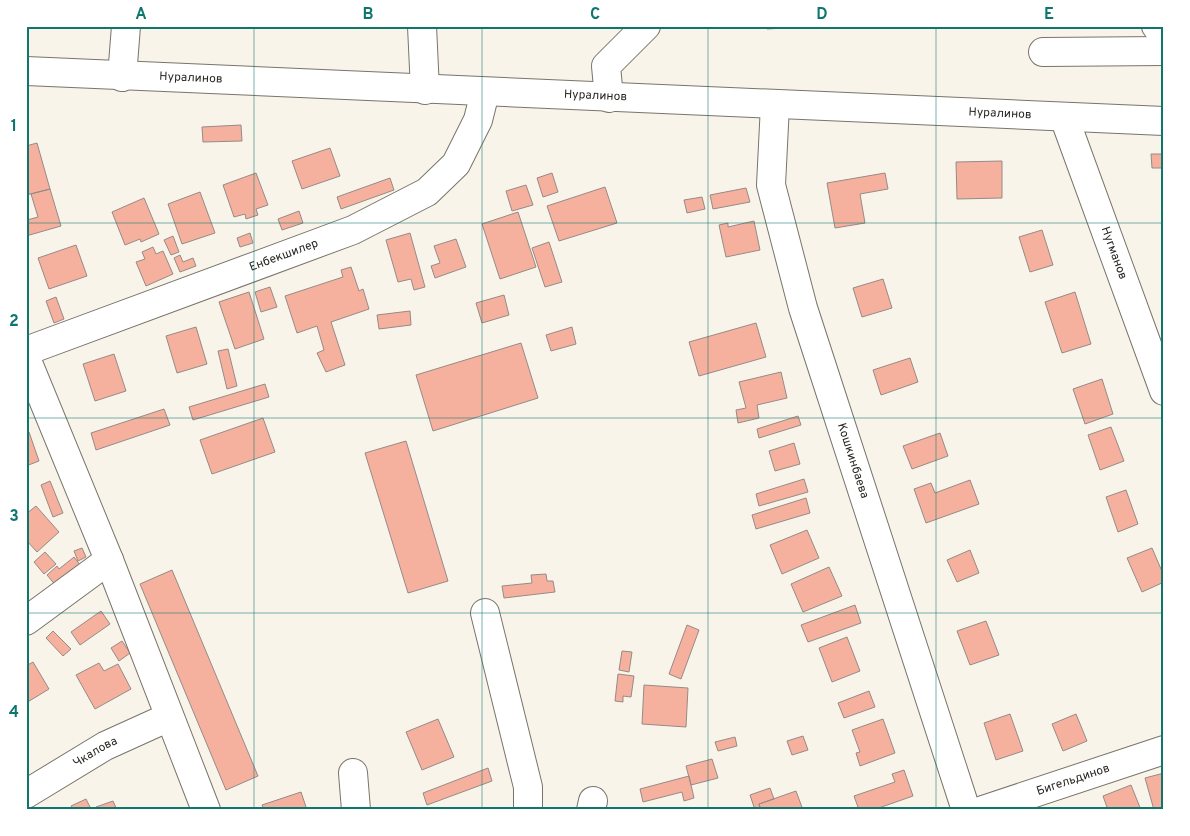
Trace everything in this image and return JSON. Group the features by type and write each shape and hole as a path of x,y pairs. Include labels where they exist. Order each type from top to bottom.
{"main road":[{"path":"122,77 126,26"},
{"path":"422,26 425,90"},
{"path":"609,98 606,66 646,26"},
{"path":"1156,26 1164,37"},
{"path":"1043,52 1164,52"},
{"name":"Нуралинов","path":"26,71 122,77 775,106 1164,121"},
{"name":"Енбекшилер","path":"26,351 353,230 427,192 456,164 478,120 485,92"},
{"name":"Кошкинбаева","path":"775,106 772,184 804,308 966,810"},
{"name":"Нугманов","path":"1064,117 1164,391"},
{"path":"26,358 109,560 206,810"},
{"path":"26,621 109,560"},
{"path":"485,613 528,786 528,810"},
{"name":"Чкалова","path":"26,794 105,746 169,716"},
{"name":"Бигельдинов","path":"983,810 1164,750"},
{"path":"353,773 356,810"}],"building":[{"path":"766,26 803,26 803,27 767,29"},
{"path":"241,125 242,141 203,142 202,127"},
{"path":"37,143 50,189 26,195 26,146"},
{"path":"330,148 340,176 302,189 292,161"},
{"path":"1151,154 1164,154 1164,168 1152,168"},
{"path":"1002,161 1002,198 957,199 956,162"},
{"path":"256,173 268,205 256,209 258,215 246,219 245,214 234,217 223,185"},
{"path":"552,173 558,192 543,197 537,178"},
{"path":"885,173 888,189 860,194 865,223 835,228 827,183"},
{"path":"390,178 394,190 341,209 337,197"},
{"path":"526,185 533,205 512,211 506,191"},
{"path":"605,187 617,223 559,241 547,206"},
{"path":"746,188 750,202 713,209 710,195"},
{"path":"50,189 61,226 26,236 27,220 38,217 31,194"},
{"path":"200,192 215,233 182,244 168,204"},
{"path":"702,197 705,209 687,213 684,200"},
{"path":"144,198 159,234 141,242 140,239 125,245 112,212"},
{"path":"299,211 303,223 282,230 278,219"},
{"path":"518,212 536,267 500,279 482,224"},
{"path":"754,221 760,250 726,257 719,225 728,223 728,227"},
{"path":"1042,230 1053,265 1030,272 1019,237"},
{"path":"250,233 253,243 240,247 237,238"},
{"path":"410,233 425,287 414,290 411,279 398,282 386,240"},
{"path":"173,236 179,252 171,255 164,240"},
{"path":"456,239 466,267 435,278 431,266 440,263 434,246"},
{"path":"549,242 562,282 545,287 532,248"},
{"path":"76,245 87,276 49,289 38,258"},
{"path":"153,247 156,254 163,251 173,274 146,286 136,262 145,259 142,252"},
{"path":"180,255 183,262 193,258 196,266 180,272 174,258"},
{"path":"351,267 359,291 363,289 369,309 331,322 345,365 326,372 317,353 324,350 317,326 297,333 285,296 343,277 341,270"},
{"path":"883,279 892,308 862,317 853,288"},
{"path":"270,287 277,307 261,312 255,292"},
{"path":"249,292 264,339 235,349 219,302"},
{"path":"1075,292 1091,344 1062,353 1045,302"},
{"path":"504,295 509,315 482,323 476,303"},
{"path":"56,297 64,319 54,323 46,301"},
{"path":"410,311 411,325 379,329 377,315"},
{"path":"756,323 766,357 699,376 689,342"},
{"path":"196,327 207,364 177,373 166,336"},
{"path":"572,327 576,344 551,351 546,335"},
{"path":"521,343 538,398 433,431 416,375"},
{"path":"228,349 237,386 227,389 218,351"},
{"path":"114,354 126,391 95,401 83,364"},
{"path":"910,358 918,382 881,395 873,370"},
{"path":"781,372 787,398 757,405 759,418 738,423 736,410 746,408 739,382"},
{"path":"1102,379 1113,414 1085,424 1073,389"},
{"path":"265,384 269,397 193,420 189,407"},
{"path":"164,409 170,425 96,450 91,433"},
{"path":"798,416 801,425 759,438 757,429"},
{"path":"263,418 275,452 212,474 200,440"},
{"path":"1111,427 1124,461 1100,470 1088,435"},
{"path":"29,432 39,461 26,466 26,433"},
{"path":"940,433 948,456 912,469 903,446"},
{"path":"406,441 448,581 408,593 365,453"},
{"path":"794,443 800,464 775,471 769,451"},
{"path":"804,479 808,492 759,506 756,494"},
{"path":"970,480 979,504 926,523 914,489 931,483 935,493"},
{"path":"50,481 63,513 53,517 41,485"},
{"path":"1126,490 1138,524 1118,532 1106,497"},
{"path":"806,498 810,513 756,529 752,515"},
{"path":"36,506 59,532 37,552 26,540 26,514"},
{"path":"807,530 819,558 782,574 770,545"},
{"path":"82,548 86,557 78,561 74,551"},
{"path":"1152,548 1164,576 1164,582 1142,592 1127,558"},
{"path":"970,550 979,573 957,582 947,560"},
{"path":"45,552 56,564 44,574 34,562"},
{"path":"74,557 81,566 57,587 47,575 57,566 59,569"},
{"path":"829,567 842,596 803,612 791,584"},
{"path":"172,570 258,776 226,790 140,584"},
{"path":"546,574 547,581 553,581 555,592 504,598 502,586 532,583 531,575"},
{"path":"855,605 861,623 808,642 801,625"},
{"path":"101,611 110,624 80,645 71,632"},
{"path":"986,621 999,655 970,665 957,631"},
{"path":"687,625 699,630 681,679 669,674"},
{"path":"53,631 71,649 63,656 46,638"},
{"path":"847,637 860,671 832,682 819,648"},
{"path":"122,641 130,653 119,661 111,648"},
{"path":"622,651 632,652 629,672 619,670"},
{"path":"33,662 49,689 26,703 26,666"},
{"path":"99,663 104,671 118,664 131,689 95,709 76,675"},
{"path":"618,674 634,676 631,697 623,696 623,702 615,701"},
{"path":"644,685 688,688 686,727 642,724"},
{"path":"869,691 875,707 844,718 838,703"},
{"path":"1010,714 1023,751 996,760 984,723"},
{"path":"1076,714 1087,741 1063,751 1052,724"},
{"path":"438,719 454,757 422,770 406,732"},
{"path":"883,719 895,753 860,766 856,753 860,752 852,730"},
{"path":"803,736 808,750 792,755 787,741"},
{"path":"735,737 737,746 718,751 715,742"},
{"path":"712,759 718,778 691,785 686,766"},
{"path":"488,768 492,781 427,805 423,793"},
{"path":"904,770 913,796 873,810 859,810 854,796 895,782 892,774"},
{"path":"1164,773 1164,810 1154,810 1145,778"},
{"path":"689,776 694,798 684,801 682,792 643,802 640,789"},
{"path":"1131,785 1141,810 1108,810 1103,796"},
{"path":"770,788 774,799 759,804 760,808 755,810 750,795"},
{"path":"796,791 803,810 761,810 759,804"},
{"path":"301,792 307,810 264,810 262,805"},
{"path":"86,799 91,809 73,810 71,806"},
{"path":"113,801 117,810 96,810 96,807"}]}
